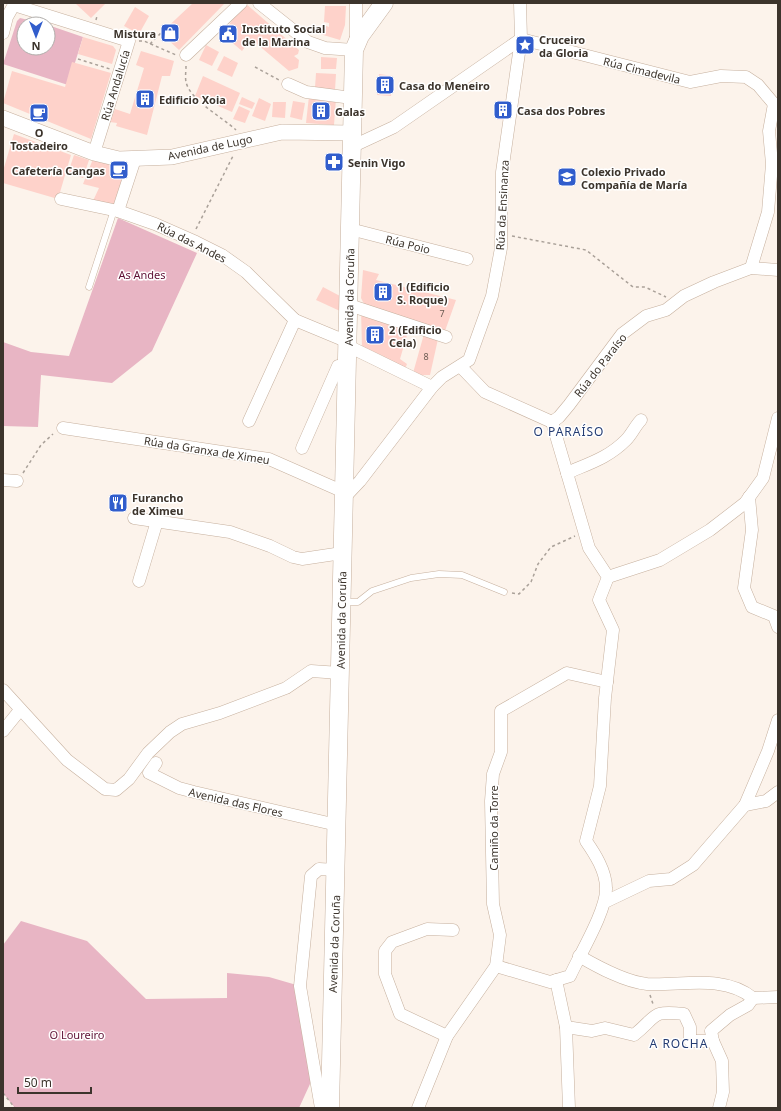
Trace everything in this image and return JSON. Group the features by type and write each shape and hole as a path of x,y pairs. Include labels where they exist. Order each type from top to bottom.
{"main road":[{"path":"355,47 384,3"},
{"name":"Avenida da Coruña","path":"330,1108 342,553 348,366 351,140 355,47"}],"street":[{"path":"186,55 241,3"},
{"path":"259,3 308,42 325,48 355,47 356,3"},
{"name":"Rúa da Ensinanza","path":"344,495 360,481 432,387 442,377 469,360 473,350 492,296 501,248 502,172 521,39 520,3"},
{"path":"3,33 7,17 15,4"},
{"name":"Rúa Andalucía","path":"15,4 129,41 94,154"},
{"path":"351,140 394,127 521,39"},
{"name":"Rúa Cimadevila","path":"521,39 690,82 722,76 746,77 758,85 776,103 769,131 772,164 768,212 750,268"},
{"path":"288,84 306,92 352,98"},
{"name":"Avenida de Lugo","path":"3,118 94,154 119,159 135,160 172,157 239,136 282,132 351,140"},
{"path":"116,211 135,160"},
{"name":"Rúa das Andes","path":"61,199 116,211 156,224 222,255 246,272 295,320 348,344 432,387"},
{"name":"Rúa Poio","path":"350,229 467,259"},
{"path":"750,268 778,270"},
{"name":"Rúa do Paraíso","path":"552,422 559,417 569,405 622,334 646,316 666,310 684,296 750,268"},
{"path":"349,305 446,337"},
{"path":"248,421 295,320"},
{"path":"302,448 338,366 348,366"},
{"path":"460,367 484,392 552,422 589,548 608,577"},
{"path":"608,577 660,560 710,530 745,503 763,478 778,418"},
{"path":"567,473 608,456 628,438 634,427 641,420"},
{"name":"Rúa da Granxa de Ximeu","path":"63,428 269,459 344,495"},
{"path":"3,480 17,481"},
{"path":"749,497 752,530 744,588 752,607 777,618"},
{"path":"134,518 230,532 270,546 293,557 302,559 342,553"},
{"path":"139,581 157,521"},
{"path":"418,1108 447,1036 496,966 550,982 570,976 605,902 606,887 598,858 586,840 600,786 607,682 613,630 599,600 608,577"},
{"path":"3,690 67,760 105,789 116,790 129,779 148,752 170,732 182,724 220,713 286,688 311,671 340,673"},
{"name":"Camiño da Torre","path":"496,966 500,935 493,904 490,801 493,774 501,752 501,711 567,673 607,682"},
{"path":"3,731 20,710"},
{"path":"605,902 649,881 671,879 693,865 745,805 768,751 778,720"},
{"name":"Avenida das Flores","path":"156,763 149,773 179,788 337,824"},
{"path":"745,805 766,801 778,792"},
{"path":"321,1108 300,986 310,876 319,869 336,870"},
{"path":"447,1036 400,1014 385,974 385,951 392,942 427,929 453,930"},
{"path":"579,956 604,971 646,984 707,982 744,991 753,998 778,997"},
{"path":"556,980 566,1027 569,1108"},
{"path":"719,1108 723,1092 722,1061 713,1041 711,1031 730,1015 748,1005 753,998"},
{"path":"566,1027 592,1031 605,1028 634,1035 653,1016 664,1012 684,1014 690,1027 690,1041 713,1041"}],"lane":[{"path":"89,287 116,211"},
{"path":"341,602 358,602 372,591 411,578 439,574 462,575 504,592"}],"path":[{"path":"150,44 162,33"},
{"path":"129,41 144,41 179,56 186,55 186,83 195,99 223,118 239,136 190,240"},
{"path":"78,59 119,72"},
{"path":"255,67 288,84"},
{"path":"501,234 586,250 633,287 645,287 660,296 678,301"},
{"path":"17,481 41,445 51,435 63,428"},
{"path":"504,592 519,594 531,582 538,564 551,547 584,532"},
{"path":"646,984 653,1004 653,1016"},
{"path":"3,1093 15,1108"}],"green space":[{"path":"16,24 16,56 56,56 56,28 83,37 68,85 3,64"},
{"name":"As Andes","path":"118,218 197,253 152,351 112,383 41,375 38,427 3,426 3,342 31,352 69,356"},
{"name":"O Loureiro","path":"21,921 87,941 146,999 227,998 227,973 269,977 300,986 315,1073 299,1108 15,1108 3,1093 3,945"}],"building":[{"path":"75,3 106,3 91,18"},
{"path":"193,3 225,3 179,50 161,33"},
{"path":"245,3 299,50 298,54 294,56 299,60 298,68 289,71 251,39 242,51 222,34"},
{"path":"325,6 346,6 345,25 340,40 320,34 324,25 329,27 329,23 324,22"},
{"path":"135,7 149,16 139,34 124,26"},
{"path":"83,37 113,46 116,50 112,64 78,54"},
{"path":"206,45 219,52 212,66 199,60"},
{"name":"Edificio Xoia","path":"141,51 174,61 170,76 162,76 147,135 116,126 117,123 110,122 115,109 130,114 144,68 136,65"},
{"path":"224,56 238,63 232,77 217,70"},
{"path":"321,57 337,58 336,69 321,69"},
{"path":"72,62 111,73 91,139 3,103 12,71 65,87"},
{"path":"316,73 336,74 335,90 315,88"},
{"name":"Casa do Meneiro","path":"379,74 393,76 391,96 377,95"},
{"path":"203,76 240,93 232,112 195,96"},
{"name":"Galas","path":"309,96 336,98 334,125 306,123"},
{"path":"242,97 255,103 252,109 239,104"},
{"path":"259,98 271,104 265,121 252,116"},
{"name":"Casa dos Pobres","path":"498,100 510,101 508,120 497,120"},
{"path":"293,101 305,103 302,120 290,117"},
{"path":"273,102 286,102 285,118 272,117"},
{"path":"239,106 250,111 245,123 233,119"},
{"path":"14,134 71,155 58,199 3,183 3,171"},
{"path":"74,155 89,160 83,178 68,173"},
{"path":"93,159 119,163 126,167 115,207 92,203 99,188 83,184"},
{"path":"363,270 379,274 376,280 456,300 445,331 365,306 361,298"},
{"path":"323,287 340,296 340,311 316,300"},
{"path":"361,311 409,328 400,359 407,364 405,369 383,359 383,356 362,347"},
{"path":"424,334 438,339 430,375 418,375 413,373"}],"place":[{"name":"Mistura","path":"170,33"},
{"name":"Instituto Social de la Marina","path":"228,34"},
{"name":"Cruceiro da Gloria","path":"525,45"},
{"name":"Casa do Meneiro","path":"385,85"},
{"name":"Edificio Xoia","path":"145,99"},
{"name":"Casa dos Pobres","path":"503,110"},
{"name":"Galas","path":"321,111"},
{"name":"O Tostadeiro","path":"39,113"},
{"name":"Senin Vigo","path":"334,162"},
{"name":"Cafetería Cangas","path":"119,170"},
{"name":"Colexio Privado Compañía de María","path":"567,177"},
{"name":"1 (Edificio S. Roque)","path":"383,292"},
{"name":"2 (Edificio Cela)","path":"375,335"},
{"name":"Furancho de Ximeu","path":"118,503"}],"district":[{"name":"O PARAÍSO","path":"569,431"},
{"name":"A ROCHA","path":"679,1043"}]}
